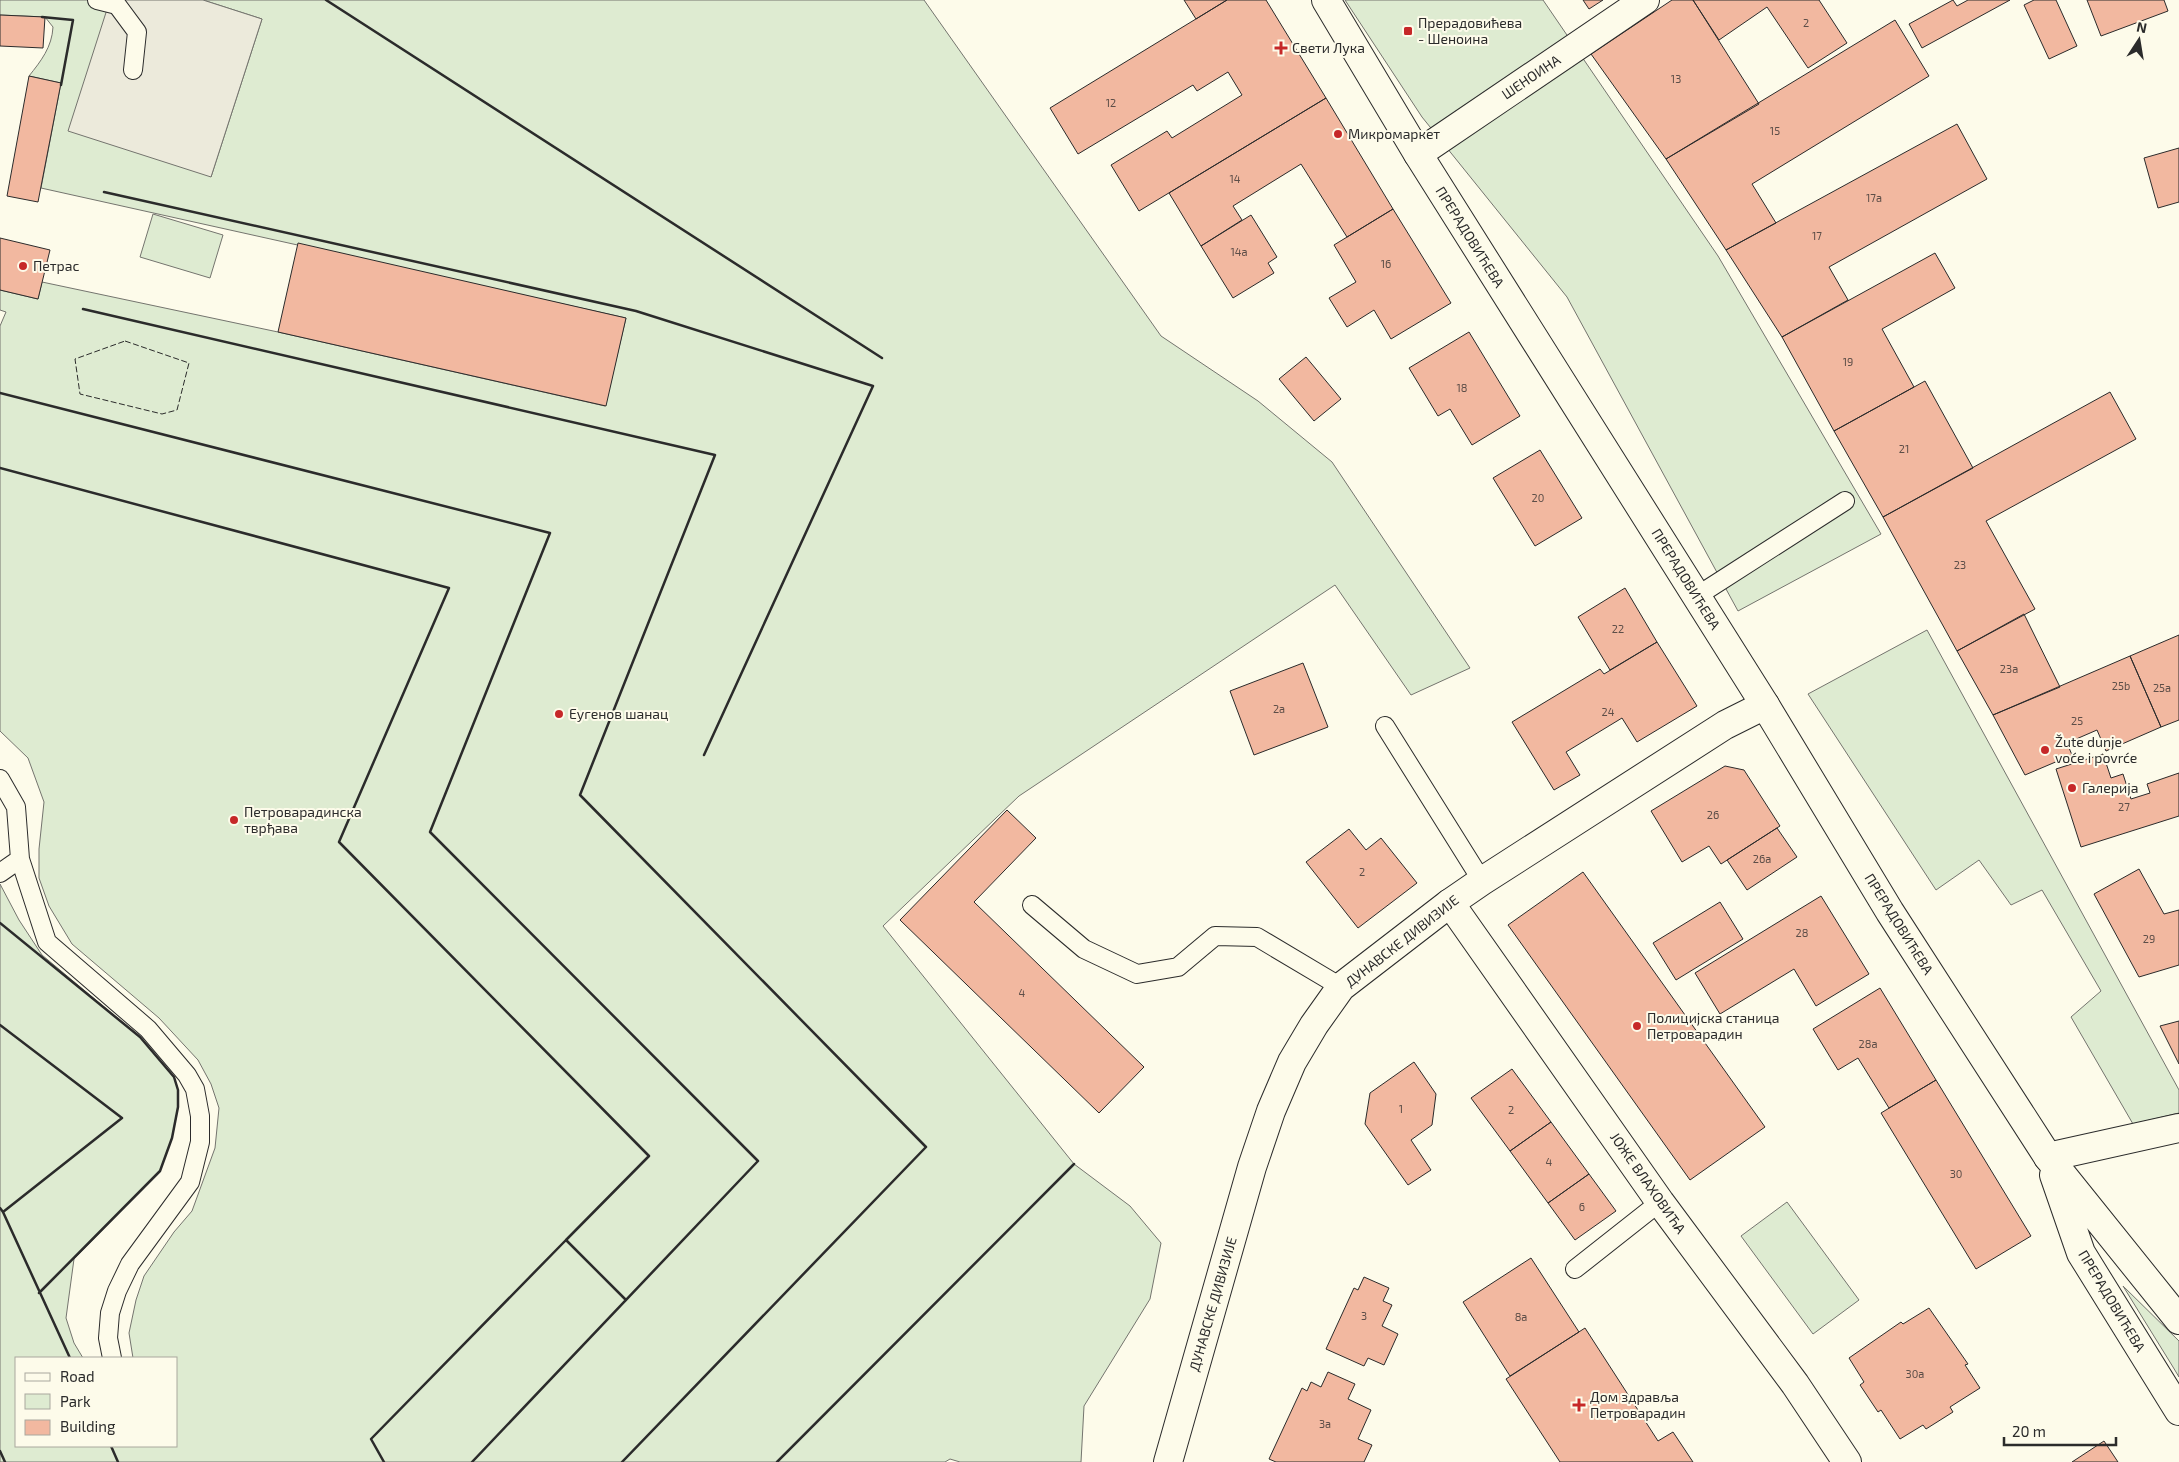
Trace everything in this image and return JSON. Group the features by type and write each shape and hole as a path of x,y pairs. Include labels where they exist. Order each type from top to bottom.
{"street":[{"name":"ПРЕРАДОВИЋЕВА","path":"1326,0 1418,154 1765,705 1890,912 2048,1158 2179,1320"},
{"name":"ШЕНОИНА","path":"1418,154 1645,0"},
{"name":"ДУНАВСКЕ ДИВИЗИЈЕ","path":"1168,1462 1252,1167 1271,1111 1292,1062 1314,1025 1342,987 1450,903 1482,881 1725,725 1765,705"},
{"name":"ЈОЖЕ ВЛАХОВИЋА","path":"1450,903 1660,1202 1795,1384 1847,1462"},
{"path":"2048,1158 2179,1128"},
{"name":"ПРЕРАДОВИЋЕВА","path":"2048,1158 2081,1253 2179,1411"}],"lane":[{"path":"97,0 117,5 137,32 133,70"},
{"path":"1696,596 1845,501"},
{"path":"1385,726 1482,881"},
{"path":"0,779 16,807 20,859 47,942 148,1029 187,1075 196,1089 200,1116 200,1142 190,1182 130,1264 117,1291 110,1313 108,1338 112,1357"},
{"path":"0,873 20,859"},
{"path":"1032,905 1084,949 1137,974 1178,967 1215,936 1257,937 1342,987"},
{"path":"1575,1269 1660,1202"}],"green space":[{"path":"0,0 110,0 211,177 262,19 203,0 924,0 1161,336 1258,401 1332,462 1470,668 1411,695 1335,585 1019,796 883,926 1074,1164 1130,1206 1161,1243 1150,1299 1084,1406 1081,1462 960,1462 950,1459 945,1462 0,1462 0,884 19,920 42,955 140,1037 174,1077 178,1090 178,1107 172,1138 160,1171 74,1259 66,1318 74,1343 82,1357 15,1357 15,1447 178,1447 178,1357 133,1357 129,1333 136,1300 144,1276 174,1232 192,1211 215,1148 219,1108 211,1084 198,1060 159,1018 72,944 49,906 39,878 39,849 44,802 28,758 0,731 0,326 6,312 0,310 0,290 38,299 42,282 278,332 605,406 626,318 41,188 61,83 29,76 42,59 51,41 53,27 45,17 0,15"},
{"path":"1345,0 1543,0 1718,256 1881,534 1738,611 1567,297 1422,117"},
{"path":"153,214 223,235 210,278 140,257"},
{"path":"1927,630 2179,1090 2179,1113 2133,1124 2071,1017 2101,991 2042,890 2011,905 1979,860 1936,890 1808,694"},
{"path":"1787,1202 1859,1300 1813,1334 1741,1236"},
{"path":"2123,1286 2179,1341 2179,1377 2173,1367"}],"shaded area":[{"path":"110,0 203,0 262,19 211,177 68,131"}],"building":[{"path":"1184,0 1227,0 1196,19"},
{"path":"1227,0 1266,0 1326,98 1139,211 1111,165 1167,131 1172,138 1242,95 1228,72 1197,91 1193,85 1078,154 1050,108"},
{"path":"1583,0 1603,0 1589,9"},
{"path":"1672,0 1693,0 1759,104 1666,159 1591,54"},
{"path":"1693,0 1819,0 1847,43 1808,68 1767,7 1719,40"},
{"path":"1953,0 1957,6 1968,0 2010,0 1922,48 1909,24"},
{"path":"2034,0 2056,0 2077,46 2049,59 2024,5"},
{"path":"2087,0 2164,0 2168,11 2101,36"},
{"path":"0,15 45,17 43,48 0,46"},
{"path":"1895,20 1929,76 1752,184 1776,223 1726,250 1666,159"},
{"path":"29,76 61,83 38,202 7,196"},
{"path":"1326,98 1393,209 1347,237 1301,164 1233,206 1242,220 1201,246 1169,193"},
{"path":"1957,124 1987,179 1829,267 1848,300 1782,337 1726,250"},
{"path":"2179,148 2179,202 2158,208 2144,158"},
{"path":"1393,209 1451,303 1391,339 1374,310 1347,327 1329,298 1356,282 1334,245"},
{"path":"1251,215 1277,257 1268,263 1274,273 1233,298 1201,246"},
{"name":"Петрас","path":"0,238 50,250 38,299 0,290"},
{"path":"298,243 626,318 606,406 278,332"},
{"path":"1935,253 1955,288 1882,329 1914,387 1834,431 1782,337"},
{"path":"1469,332 1520,416 1472,445 1450,409 1438,416 1409,368"},
{"path":"1306,357 1341,399 1314,421 1279,379"},
{"path":"1925,381 1973,468 1883,517 1834,431"},
{"path":"2110,392 2136,439 1986,521 2035,609 1957,651 1883,517"},
{"path":"1540,450 1582,518 1535,546 1493,478"},
{"path":"1625,588 1657,642 1610,670 1578,617"},
{"path":"2024,614 2060,687 1993,715 1957,651"},
{"path":"2179,635 2179,720 2161,727 2130,656"},
{"path":"1657,642 1697,706 1637,742 1622,718 1566,752 1580,775 1554,790 1512,722 1600,669 1604,674"},
{"path":"2130,656 2161,727 2106,751 2097,730 2067,743 2072,755 2025,775 1993,715"},
{"path":"1303,663 1328,727 1254,755 1230,691"},
{"path":"2103,754 2111,778 2123,774 2131,799 2150,793 2147,784 2179,773 2179,816 2081,847 2056,769"},
{"path":"1725,766 1744,770 1780,826 1721,864 1709,846 1682,862 1651,811"},
{"path":"1007,810 1036,838 974,902 1144,1067 1099,1113 900,920"},
{"path":"1777,828 1797,857 1747,890 1727,860"},
{"path":"1349,829 1366,850 1381,838 1417,883 1358,928 1306,862"},
{"path":"2139,869 2164,914 2179,910 2179,965 2139,977 2094,894"},
{"name":"Полицијска станица Петроварадин","path":"1583,872 1765,1127 1690,1180 1508,925"},
{"path":"1821,896 1869,974 1816,1006 1794,969 1720,1014 1695,973"},
{"path":"1720,902 1743,939 1676,980 1653,943"},
{"path":"1880,988 1936,1080 1889,1108 1858,1058 1838,1070 1813,1029"},
{"path":"2179,1021 2179,1064 2160,1026"},
{"path":"1414,1062 1436,1094 1432,1125 1411,1140 1431,1170 1408,1185 1365,1124 1370,1093"},
{"path":"1512,1069 1551,1122 1510,1151 1471,1098"},
{"path":"1936,1080 2031,1236 1976,1269 1881,1113"},
{"path":"1551,1122 1589,1174 1548,1203 1510,1151"},
{"path":"1589,1174 1616,1211 1575,1240 1548,1203"},
{"path":"1531,1258 1579,1332 1510,1376 1463,1302"},
{"path":"1364,1277 1389,1288 1383,1301 1392,1305 1382,1326 1398,1334 1384,1365 1368,1358 1364,1366 1326,1349 1354,1288 1358,1290"},
{"path":"1929,1308 1968,1364 1965,1365 1980,1388 1950,1407 1953,1412 1926,1429 1923,1425 1900,1439 1881,1410 1878,1412 1860,1385 1864,1382 1849,1358 1901,1322 1903,1324"},
{"name":"Дом здравља Петроварадин","path":"1585,1328 1658,1441 1673,1432 1693,1462 1560,1462 1506,1379"},
{"path":"1328,1372 1355,1384 1348,1399 1371,1410 1358,1439 1372,1445 1364,1462 1276,1462 1269,1459 1302,1388 1307,1391 1311,1382 1321,1387"},
{"path":"2104,1441 2118,1462 2072,1462"}],"fence":[{"path":"125,341 189,363 177,410 162,414 80,394 75,359 125,341"}],"wall":[{"path":"326,0 882,358"},
{"path":"42,17 73,20 61,85"},
{"path":"104,192 636,311 873,386 704,755"},
{"path":"83,309 715,455 580,795 926,1147 622,1462"},
{"path":"0,393 550,533 430,832 758,1161 472,1462"},
{"path":"0,468 449,588 339,842 649,1156 566,1240 626,1300"},
{"path":"0,923 140,1037 174,1077 178,1090 178,1107 172,1138 160,1171 39,1293"},
{"path":"0,1025 122,1118 3,1212 0,1208"},
{"path":"777,1462 1074,1164"},
{"path":"3,1212 70,1357"},
{"path":"384,1462 371,1439 566,1240"},
{"path":"111,1447 118,1462"},
{"path":"0,1451 5,1462"}],"place":[{"name":"Прерадовићева - Шеноина","path":"1408,31"},
{"name":"Свети Лука","path":"1281,48"},
{"name":"Микромаркет","path":"1338,134"},
{"name":"Петрас","path":"23,266"},
{"name":"Еугенов шанац","path":"559,714"},
{"name":"Žute dunje voće i povrće","path":"2045,750"},
{"name":"Галерија","path":"2072,788"},
{"name":"Петроварадинска тврђава","path":"234,820"},
{"name":"Полицијска станица Петроварадин","path":"1637,1026"},
{"name":"Дом здравља Петроварадин","path":"1579,1405"}]}
